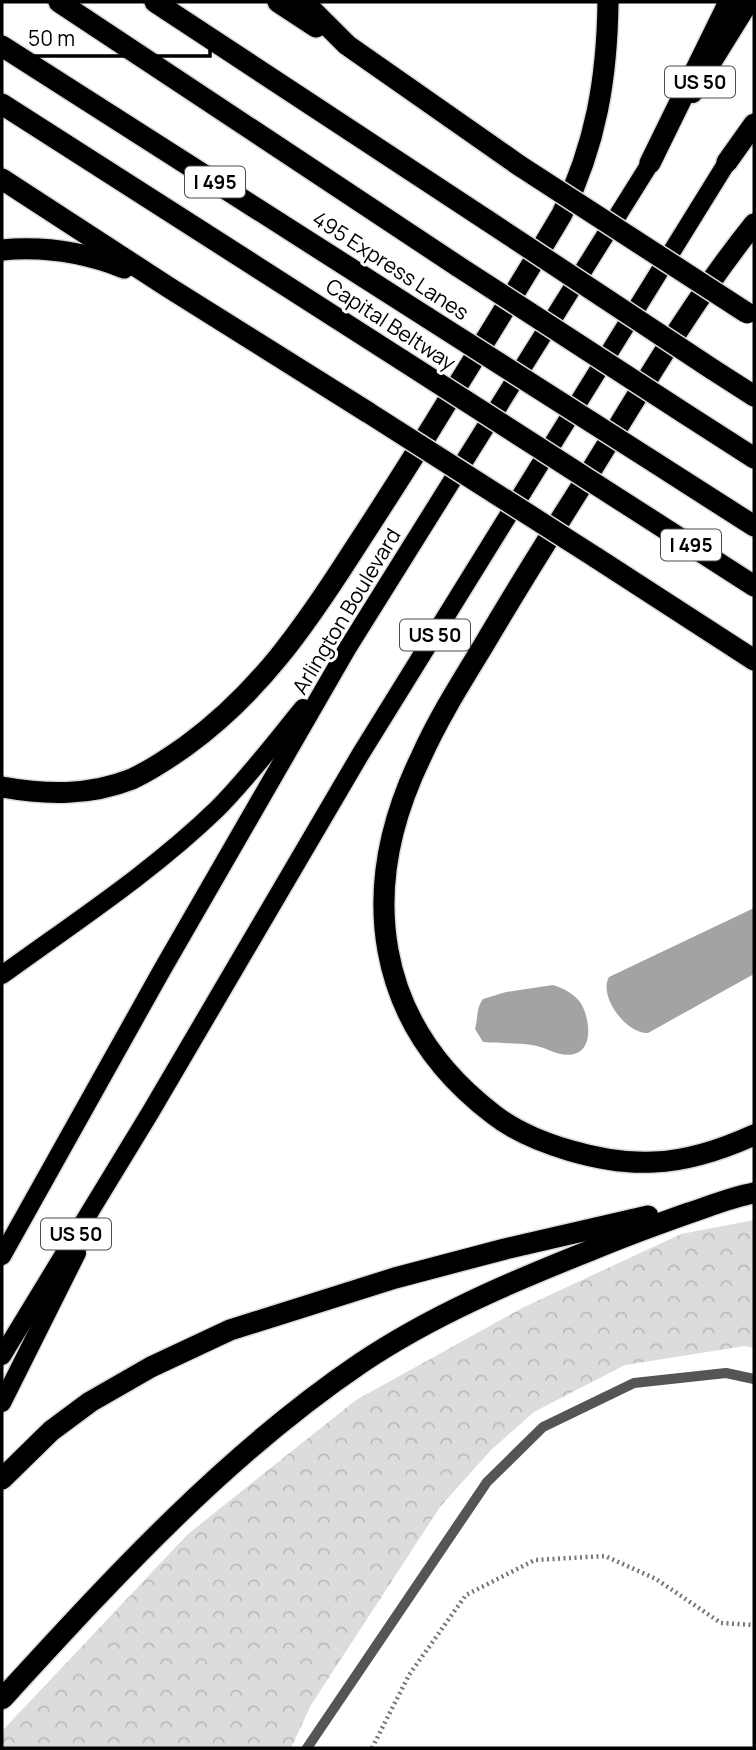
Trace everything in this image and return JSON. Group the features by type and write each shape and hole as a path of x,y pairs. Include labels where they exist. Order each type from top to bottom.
{"highway":[{"name":"495 Express Lanes","path":"60,2 459,267 754,458"},
{"path":"155,2 754,396"},
{"path":"278,2 452,117"},
{"path":"304,2 348,45 520,166 751,315"},
{"path":"2,787 31,792 65,793 99,789 131,779 162,764 205,733 246,696 283,655 315,611 399,480 562,214 582,170 599,109 607,42 608,2"},
{"path":"650,163 729,2"},
{"name":"495 Express Lanes","path":"2,46 754,526"},
{"name":"Capital Beltway","path":"2,103 754,586"},
{"path":"727,162 754,124"},
{"path":"2,179 754,660"},
{"path":"754,224 692,311 524,576 447,705 419,759 398,819 386,865 383,912 391,965 402,1002 416,1031 445,1070 470,1097 498,1119 530,1136 571,1150 608,1159 652,1163 723,1148 754,1135"},
{"path":"2,250 46,248 74,252 104,260 168,287"},
{"path":"2,1479 51,1431 90,1402 151,1367 230,1330 395,1278 505,1249 750,1193"},
{"path":"2,1699 178,1513 304,1405 363,1362 427,1324 551,1266 650,1227 750,1193"}],"main road":[{"name":"Arlington Boulevard","path":"2,1256 168,958 347,649 750,2"},
{"name":"US 50","path":"2,1356 150,1113 360,755 754,117"},
{"path":"2,975 171,851 217,808 257,764 347,649"},
{"path":"2,1403 150,1113"}],"lane":[{"path":"307,1748 487,1482 543,1427 634,1383 726,1373 754,1379"}],"path":[{"path":"372,1748 409,1675 466,1595 535,1560 605,1556 656,1579 720,1623 754,1625"}],"green space":[{"path":"754,1220 754,1348 745,1346 625,1365 534,1412 491,1450 440,1507 311,1705 291,1748 2,1748 2,1731 188,1534 356,1400 524,1307 681,1234"}],"shaded area":[{"path":"754,908 754,974 648,1033 631,1027 616,1013 607,994 609,977"},
{"path":"553,985 571,993 583,1008 588,1023 588,1039 581,1051 563,1055 532,1045 483,1042 475,1029 483,999 506,992"}]}
